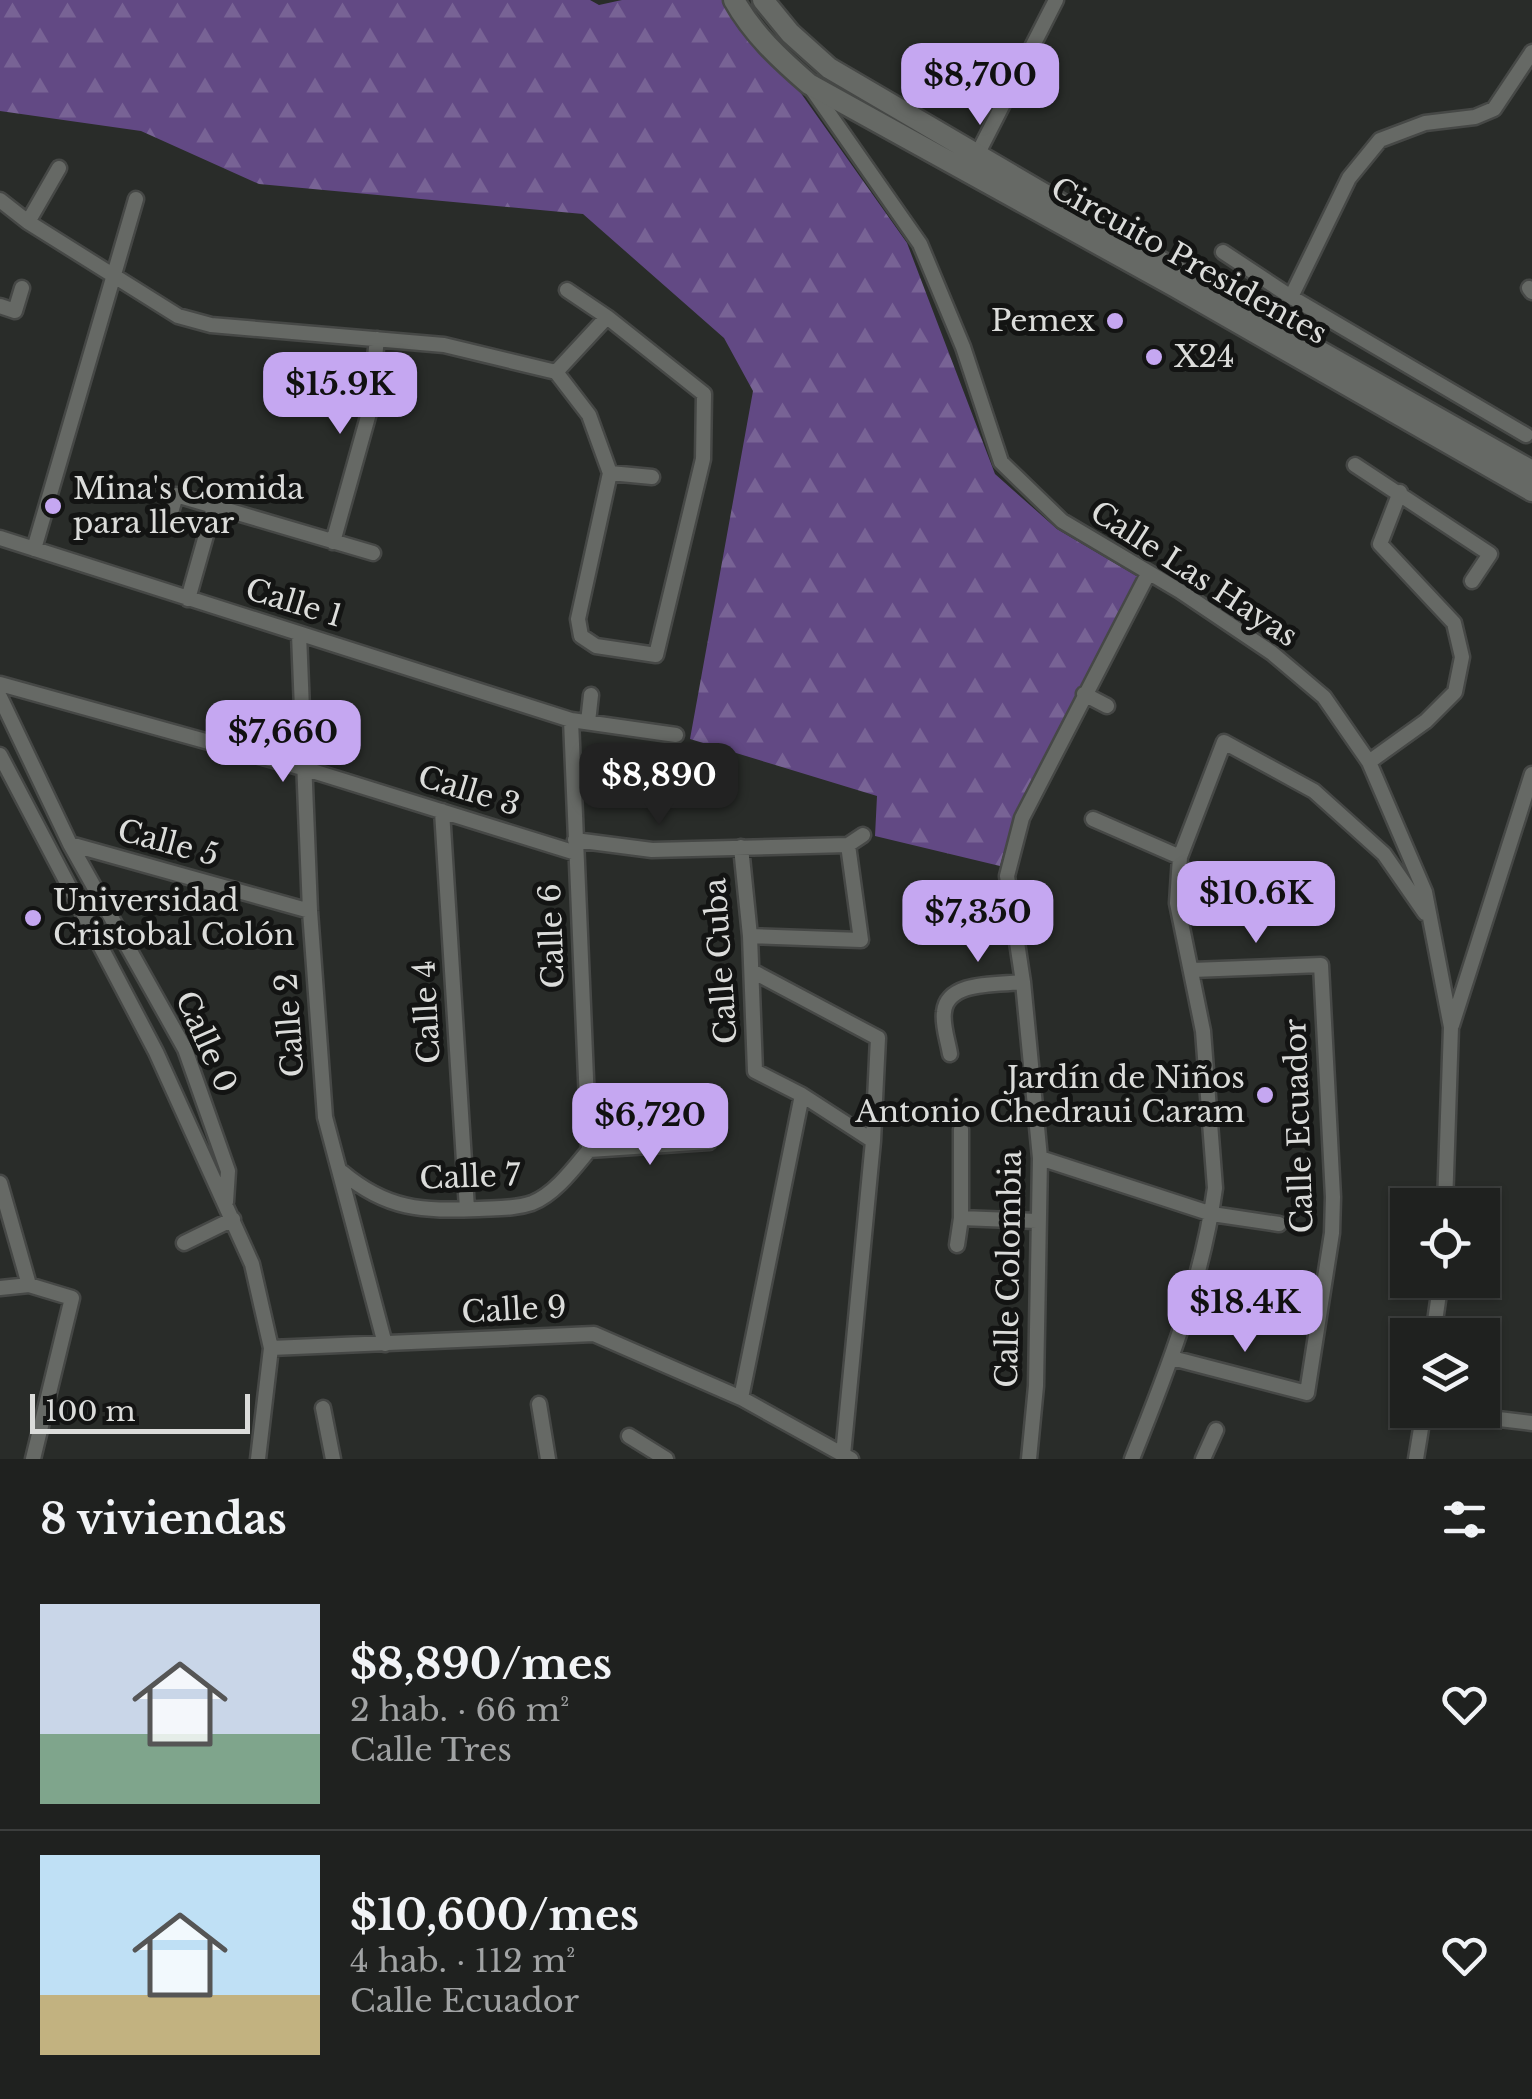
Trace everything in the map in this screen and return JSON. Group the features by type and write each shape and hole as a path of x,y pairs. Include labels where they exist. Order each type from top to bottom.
{"main road":[{"name":"Circuito Presidentes","path":"734,0 776,56 809,84 1532,490"},
{"name":"Circuito Presidentes","path":"763,0 790,33 829,68 1532,471"}],"street":[{"path":"977,155 1056,0"},
{"path":"1292,297 1349,178 1380,140 1425,123 1475,118 1494,109 1532,52"},
{"name":"Calle Las Hayas","path":"809,84 920,244 948,306 1001,462 1062,521 1272,652 1324,698 1369,762 1425,892 1451,1027 1446,1188"},
{"path":"28,222 59,168"},
{"path":"34,549 136,198"},
{"path":"0,200 28,222 178,316 211,325 444,345 556,372 590,416 610,473 578,618 580,636 596,646 656,655 703,459 704,394 567,290"},
{"path":"1224,252 1292,297 1529,436 1512,460"},
{"path":"0,306 15,311 22,288"},
{"path":"556,372 607,317"},
{"path":"332,542 369,414 377,339"},
{"path":"1355,465 1490,554 1472,580"},
{"path":"610,473 652,477"},
{"path":"1369,762 1426,721 1455,692 1462,657 1454,623 1380,544 1400,492"},
{"path":"174,502 214,507 373,553"},
{"path":"188,599 214,507"},
{"name":"Calle 1","path":"0,538 571,720 676,735"},
{"name":"Calle Colombia","path":"1028,1459 1036,1386 1040,1158 1023,982 1007,876 1022,818 1148,574"},
{"name":"Calle 2","path":"299,634 310,911 324,1117 385,1344"},
{"name":"Calle 3","path":"0,684 576,846 652,850 848,846"},
{"path":"588,722 592,694"},
{"path":"1084,694 1107,706"},
{"name":"Calle 0","path":"0,698 70,844 185,1049 228,1171 226,1203"},
{"name":"Calle 6","path":"571,720 588,1150"},
{"path":"1132,1459 1172,1358 1212,1214 1215,1188 1204,1031 1178,902 1180,856 1224,742 1314,790 1384,854 1429,918"},
{"path":"0,755 156,1052 252,1264 271,1348 258,1459"},
{"path":"1451,1027 1532,774"},
{"name":"Calle 4","path":"442,811 466,1209"},
{"path":"1093,819 1180,856"},
{"path":"750,936 861,940 848,846 863,835"},
{"name":"Calle 5","path":"70,844 310,911"},
{"name":"Calle Cuba","path":"742,847 756,1071 802,1095"},
{"name":"Calle Ecuador","path":"1172,1358 1307,1393 1332,1233 1321,965 1192,970"},
{"path":"752,970 878,1038 847,1457"},
{"path":"950,1054 944,1010 951,996 962,989 1023,982"},
{"path":"741,1398 802,1095 873,1142"},
{"path":"957,1245 961,1218 961,1129"},
{"path":"588,1150 709,1142"},
{"name":"Calle 7","path":"341,1171 362,1189 394,1203 427,1211 511,1208 536,1202 588,1150"},
{"path":"1040,1158 1212,1214 1279,1224"},
{"path":"0,1183 29,1286"},
{"path":"961,1218 1037,1222"},
{"path":"184,1243 233,1219"},
{"path":"0,1288 29,1286 72,1298 34,1459"},
{"name":"Calle 9","path":"271,1348 594,1334 741,1398 847,1457"},
{"path":"539,1404 548,1459"},
{"path":"323,1408 333,1459"},
{"path":"1500,1420 1532,1424"},
{"path":"1416,1459 1421,1428"},
{"path":"1203,1459 1216,1430"},
{"path":"629,1436 666,1459"}],"green space":[{"path":"0,0 590,0 599,5 622,0 723,0 755,44 793,82 907,243 995,474 1057,529 1140,578 1015,813 1000,866 875,836 877,796 690,739 753,391 724,338 583,214 259,184 141,131 0,111"}],"place":[{"name":"Pemex","path":"1115,321"},
{"name":"X24","path":"1154,357"},
{"name":"Mina's Comida para llevar","path":"53,506"},
{"name":"Universidad Cristobal Colón","path":"33,918"},
{"name":"Jardín de Niños Antonio Chedraui Caram","path":"1265,1095"}]}
